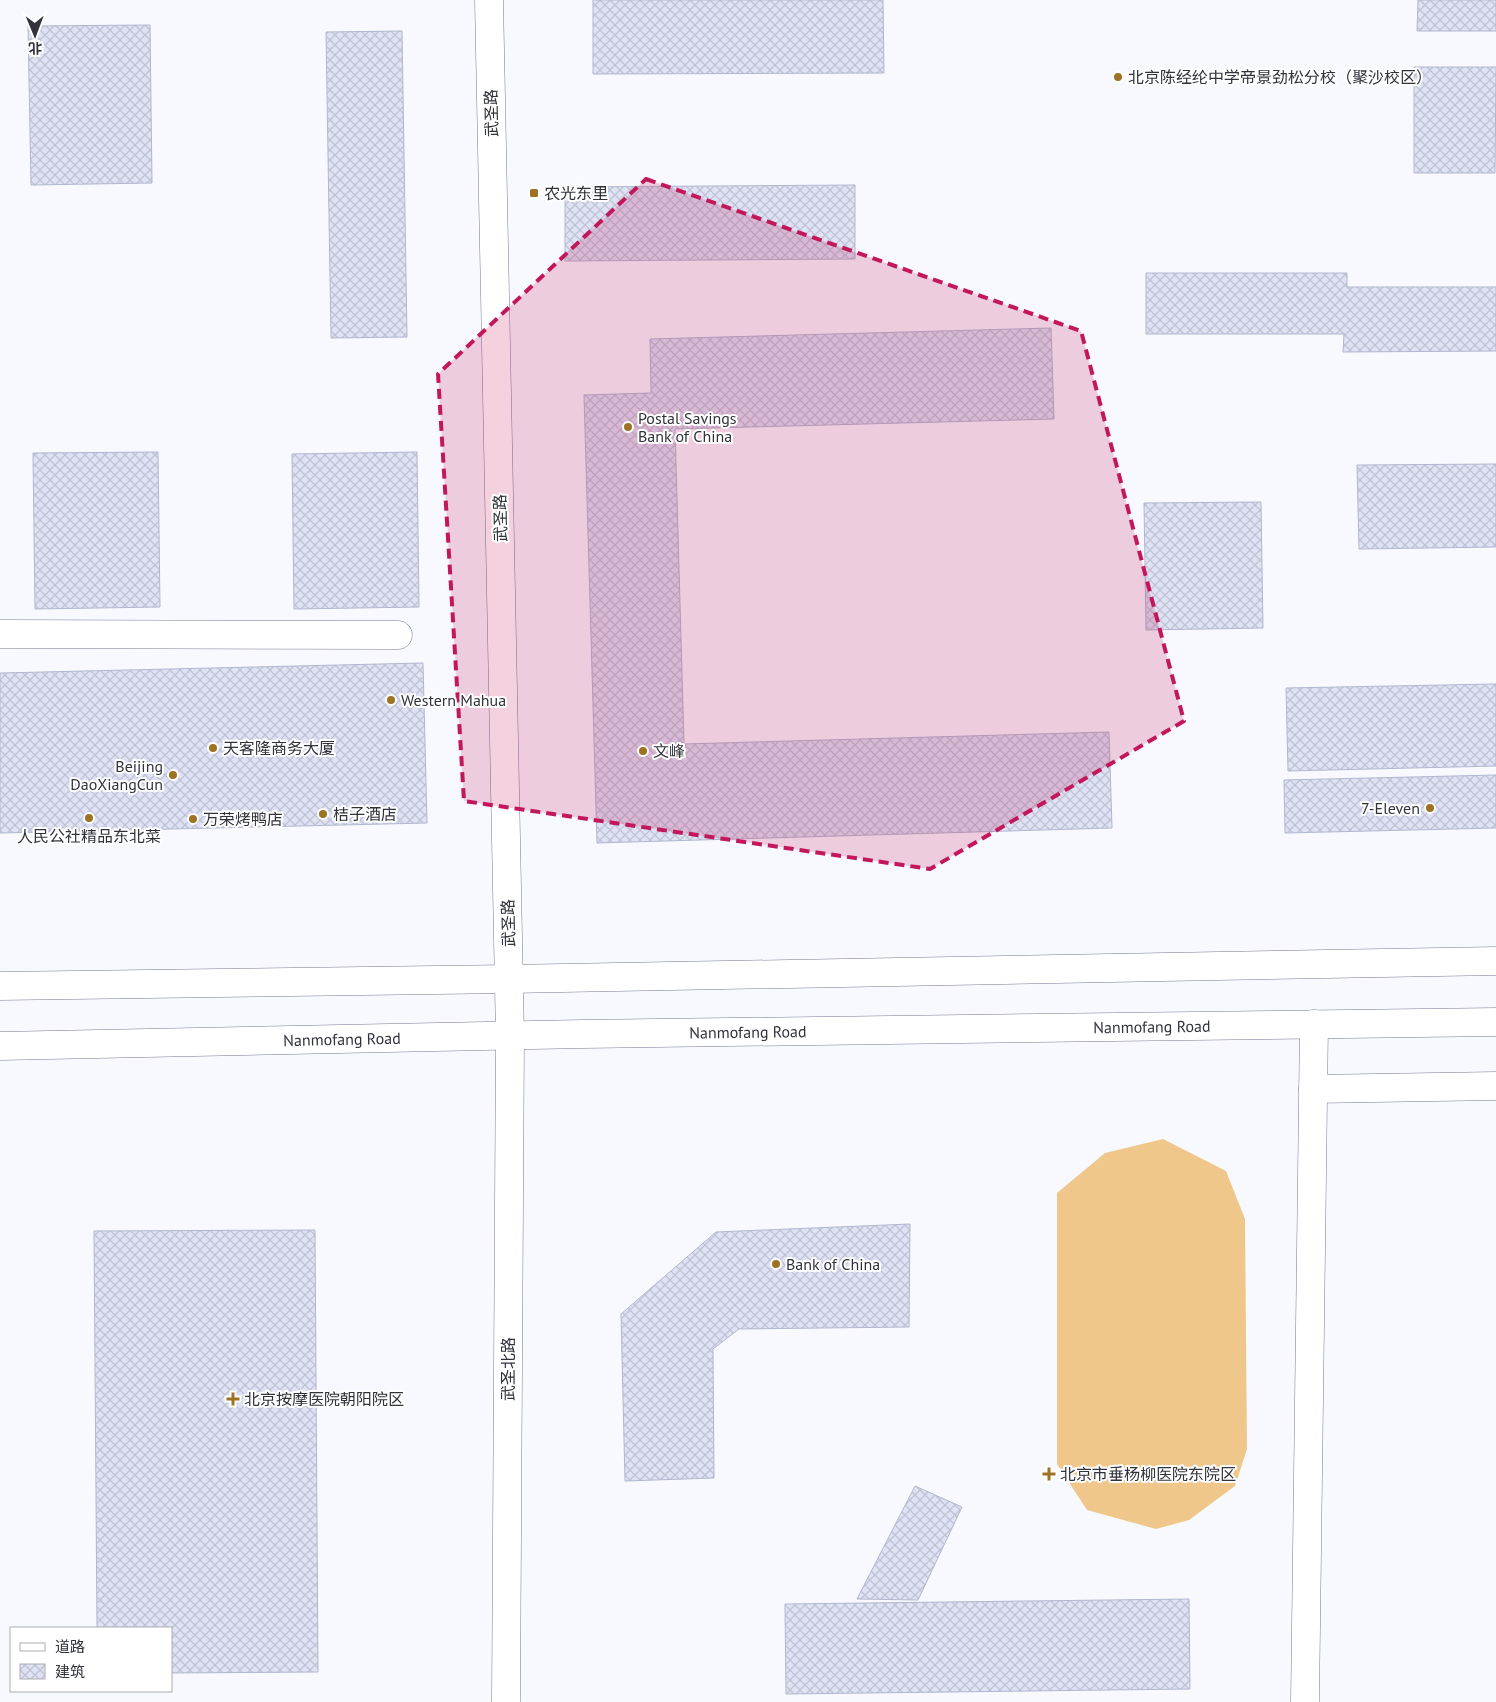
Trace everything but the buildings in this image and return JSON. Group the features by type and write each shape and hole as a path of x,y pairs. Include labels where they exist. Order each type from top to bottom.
{"main road":[{"name":"武圣路","path":"489,0 510,1036"},
{"path":"0,634 398,634"},
{"path":"0,986 509,979 1496,961"},
{"name":"Nanmofang Road","path":"0,1046 510,1036 1496,1022"},
{"path":"1305,1702 1314,1024"},
{"name":"武圣北路","path":"506,1702 510,1036"},
{"path":"1313,1089 1496,1086"}],"highlighted area":[{"path":"646,179 1081,331 1184,721 930,869 464,801 438,374"}],"shaded area":[{"path":"1163,1139 1226,1171 1245,1219 1247,1449 1235,1486 1189,1520 1156,1529 1087,1510 1057,1464 1057,1193 1105,1153"}],"place":[{"name":"北京陈经纶中学帝景劲松分校（聚沙校区）","path":"1118,77"},
{"name":"农光东里","path":"534,193"},
{"name":"Postal Savings Bank of China","path":"628,427"},
{"name":"Western Mahua","path":"391,700"},
{"name":"天客隆商务大厦","path":"213,748"},
{"name":"文峰","path":"643,751"},
{"name":"Beijing DaoXiangCun","path":"173,775"},
{"name":"7-Eleven","path":"1430,808"},
{"name":"桔子酒店","path":"323,814"},
{"name":"人民公社精品东北菜","path":"89,818"},
{"name":"万荣烤鸭店","path":"193,819"},
{"name":"Bank of China","path":"776,1264"},
{"name":"北京按摩医院朝阳院区","path":"233,1399"},
{"name":"北京市垂杨柳医院东院区","path":"1049,1474"}]}
